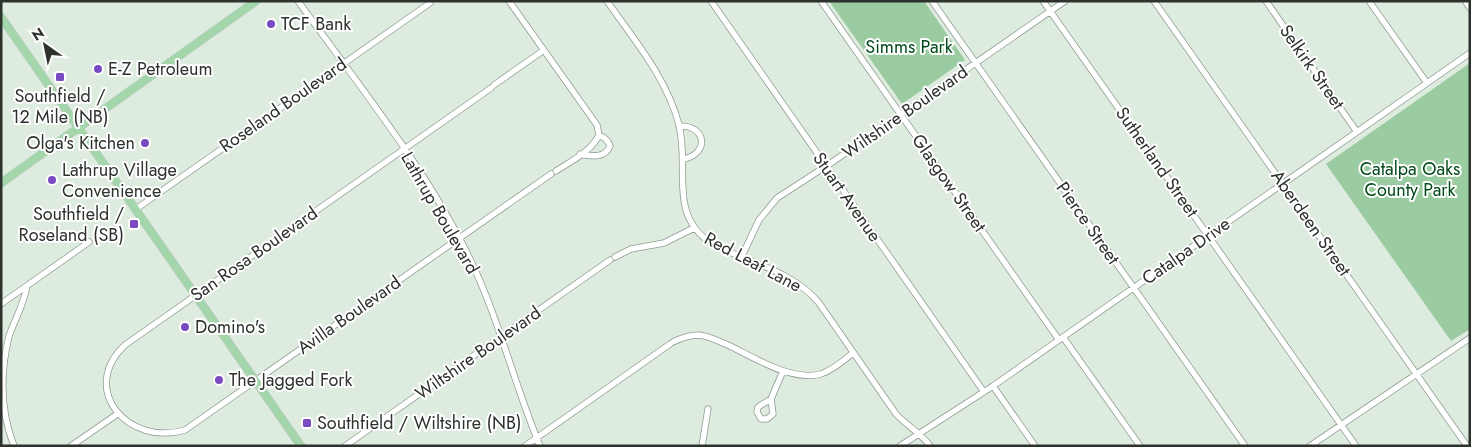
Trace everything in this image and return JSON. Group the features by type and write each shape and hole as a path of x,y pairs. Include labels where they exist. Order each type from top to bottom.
{"main road":[{"path":"1,183 256,1"},
{"path":"1,17 301,446"}],"street":[{"name":"Lathrup Boulevard","path":"298,1 404,149 459,238 481,285 501,336 540,446"},
{"path":"509,1 596,125 599,135 606,138 609,142 609,149 604,154 593,156 580,154"},
{"name":"Red Leaf Lane","path":"607,1 658,75 672,102 679,126 684,160 684,204 689,221 694,228 712,244 802,285 819,303 896,414 930,446"},
{"name":"Stuart Avenue","path":"711,1 984,392"},
{"name":"Glasgow Street","path":"820,1 1061,339 1140,446"},
{"name":"Pierce Street","path":"932,1 1244,446"},
{"name":"Sutherland Street","path":"1043,1 1356,446"},
{"name":"Wiltshire Boulevard","path":"741,258 758,220 771,204 787,191 826,167 1065,1"},
{"name":"Aberdeen Street","path":"1154,1 1467,446"},
{"name":"Selkirk Street","path":"1266,1 1358,132"},
{"path":"1369,1 1426,83"},
{"path":"1465,1 1470,8"},
{"name":"Roseland Boulevard","path":"136,209 430,3"},
{"name":"San Rosa Boulevard","path":"116,415 109,401 106,381 116,354 130,341 544,50"},
{"name":"Catalpa Drive","path":"900,446 993,386 1470,53"},
{"path":"679,126 693,129 700,135 702,140 698,153 684,160"},
{"name":"Avilla Boulevard","path":"116,415 126,426 144,435 162,437 185,430 554,173 592,145 599,135"},
{"name":"Wiltshire Boulevard","path":"345,446 613,258 631,249 664,243 694,228"},
{"path":"1,304 89,242"},
{"path":"14,446 4,412 2,370 10,335 25,297 27,286"},
{"path":"525,446 672,343 683,338 694,335 710,338 783,372 801,376 821,374 853,354"},
{"path":"1310,446 1470,338"},
{"path":"771,399 783,372"},
{"path":"993,386 1035,446"},
{"path":"702,446 708,409"},
{"path":"71,446 116,415"}],"green space":[{"name":"Simms Park","path":"829,1 924,1 965,60 902,104"},
{"name":"Catalpa Oaks County Park","path":"1470,63 1470,329 1451,341 1326,164"}],"place":[{"name":"TCF Bank","path":"271,24"},
{"name":"E-Z Petroleum","path":"98,69"},
{"name":"Southfield / 12 Mile (NB)","path":"60,77"},
{"name":"Olga's Kitchen","path":"145,143"},
{"name":"Lathrup Village Convenience","path":"52,180"},
{"name":"Southfield / Roseland (SB)","path":"134,224"},
{"name":"Domino's","path":"185,327"},
{"name":"The Jagged Fork","path":"219,380"},
{"name":"Southfield / Wiltshire (NB)","path":"307,423"}]}
